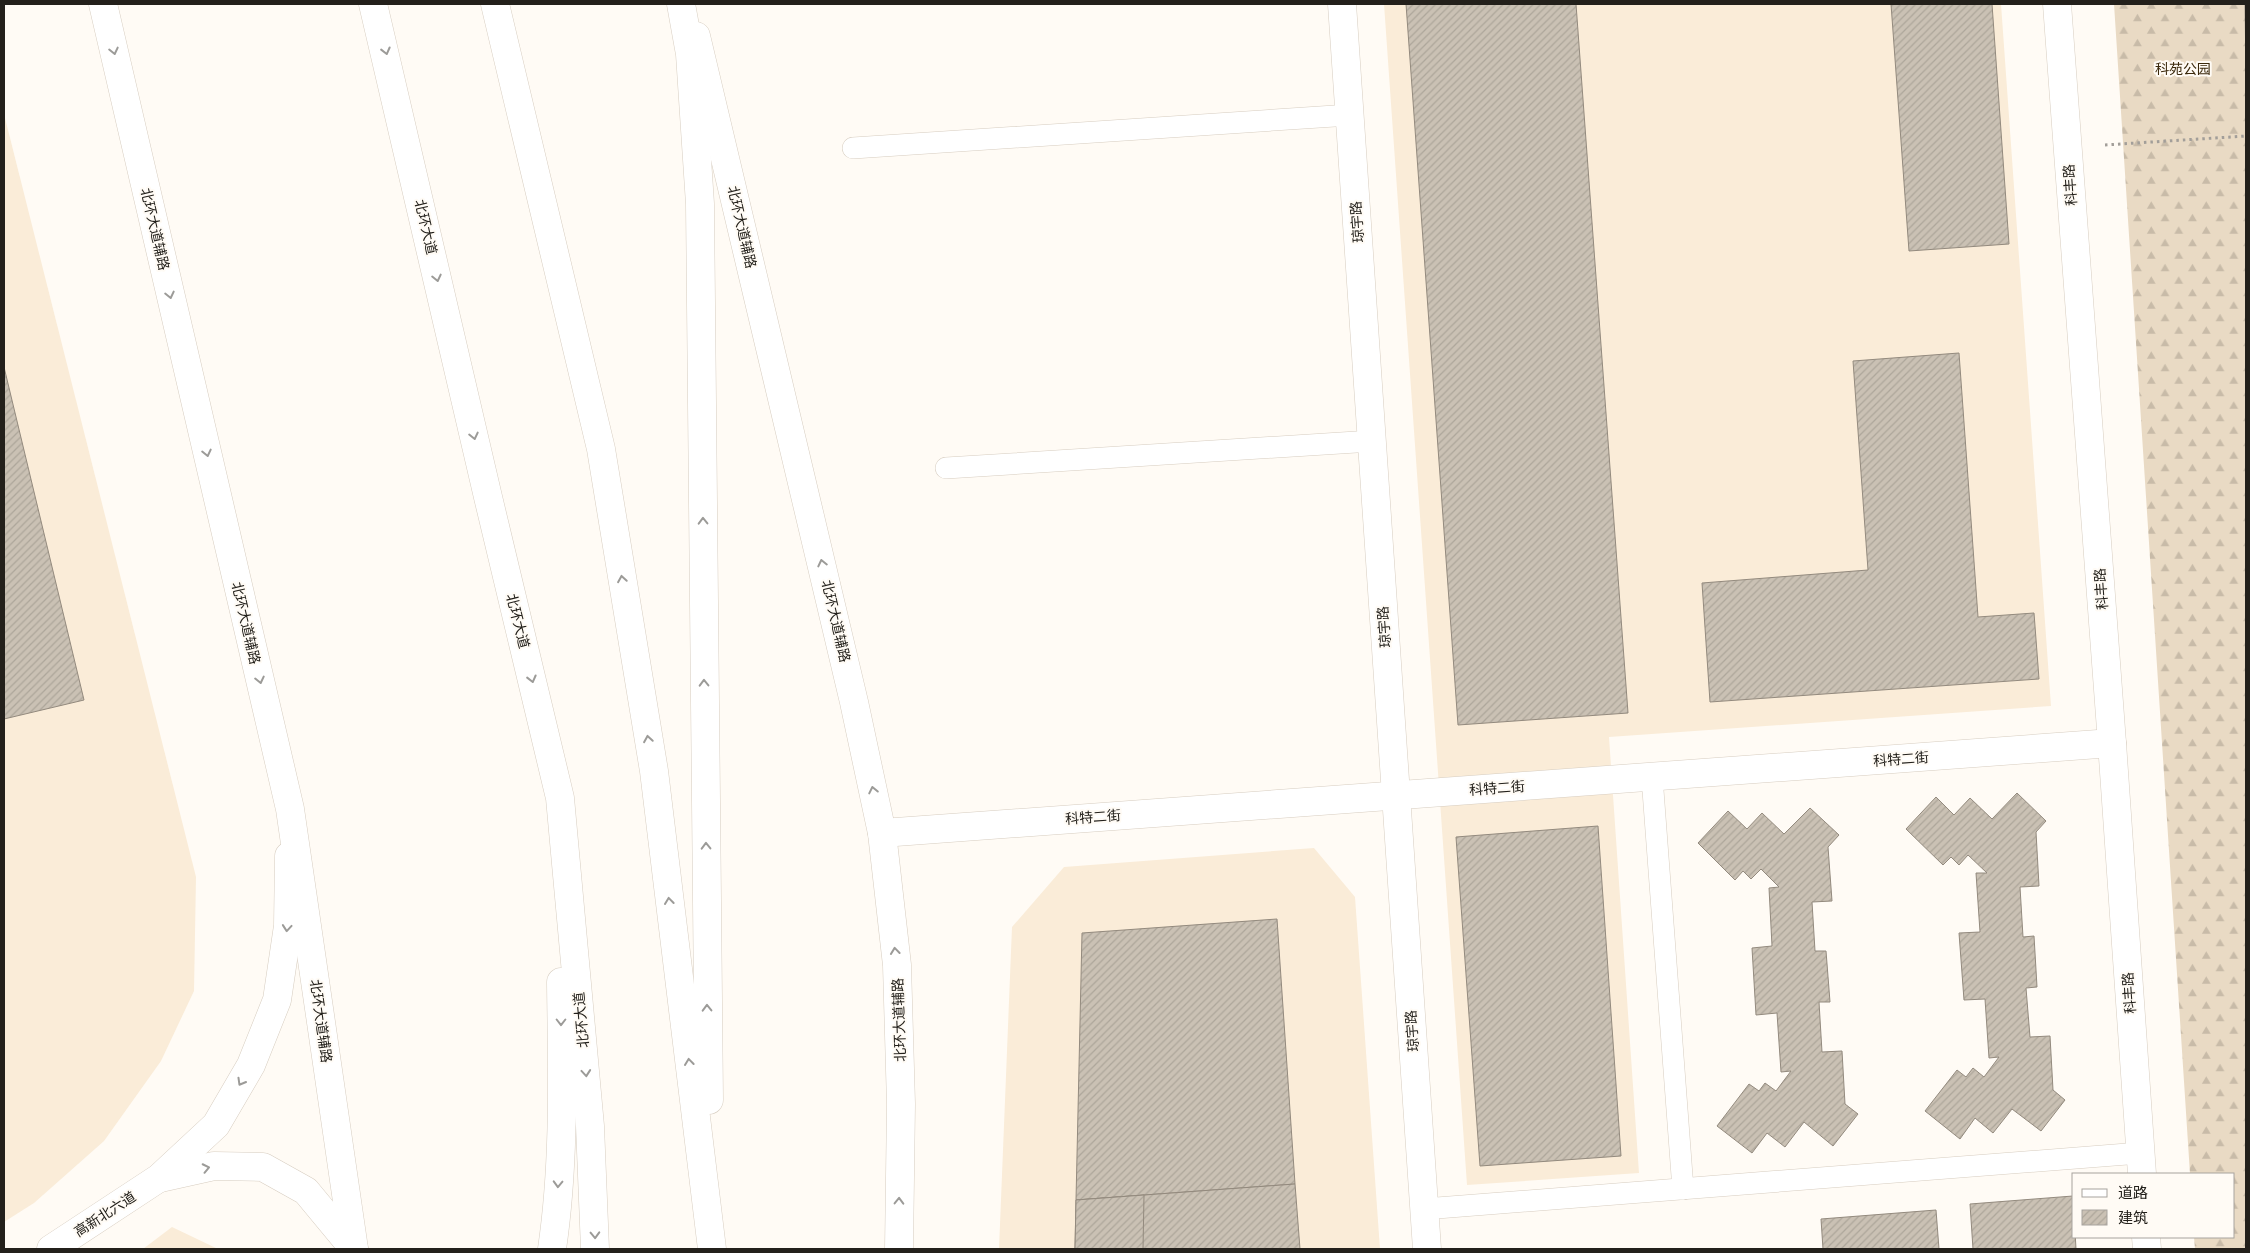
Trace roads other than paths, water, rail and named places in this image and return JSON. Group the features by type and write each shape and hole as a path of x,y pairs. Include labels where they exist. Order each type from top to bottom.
{"main road":[{"name":"北环大道辅路","path":"103,4 290,809 354,1249"},
{"name":"北环大道","path":"373,4 560,798 590,1126 595,1249"},
{"path":"495,4 601,449 654,771 712,1249"},
{"path":"682,4 690,54 700,204 707,966 712,1249"},
{"name":"北环大道辅路","path":"689,4 854,702 882,833 897,965 901,1104 899,1249"},
{"name":"琼宇路","path":"1342,4 1427,1249"},
{"name":"科丰路","path":"2057,4 2141,1164"},
{"name":"科特二街","path":"882,833 2112,743"},
{"path":"552,1249 556,1219 562,1087 560,798"},
{"path":"159,1178 216,1125 251,1065 277,1000 288,926 290,809"},
{"path":"159,1178 214,1166 263,1167 306,1191 354,1249"},
{"name":"高新北六道","path":"51,1249 159,1178"}],"lane":[{"path":"853,148 1350,115"},
{"path":"946,468 1372,441"},
{"path":"1652,776 1683,1189"},
{"path":"1424,1209 1683,1189 2141,1164"}],"park label":[{"name":"科苑公园","path":"2183,69"}]}
